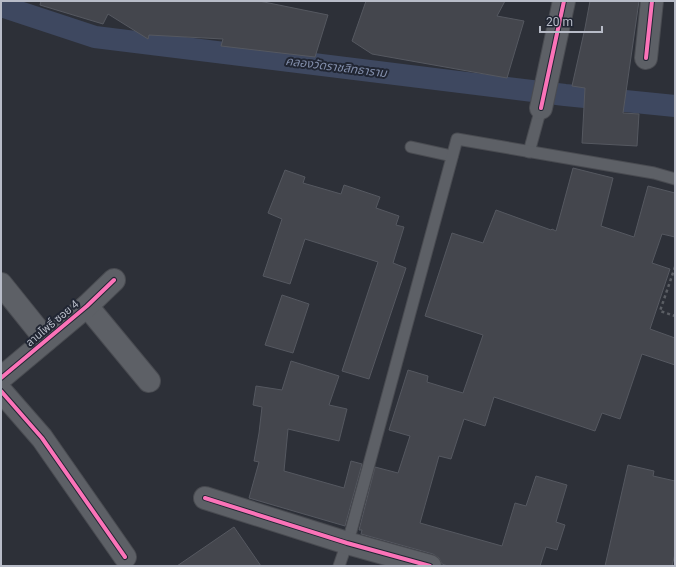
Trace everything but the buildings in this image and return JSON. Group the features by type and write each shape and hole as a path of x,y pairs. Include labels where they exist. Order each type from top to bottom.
{"street":[{"path":"541,108 564,1"},
{"path":"646,58 652,1"},
{"name":"ลานโพธิ์ ซอย 4","path":"1,378 87,306 114,280"},
{"path":"1,284 46,340"},
{"path":"87,306 149,381"},
{"path":"1,391 42,438 125,557"},
{"path":"205,498 347,543 430,566"}],"lane":[{"path":"529,152 541,108"},
{"path":"339,566 347,543 452,156 458,139 654,173 675,179"},
{"path":"411,147 452,156"}],"path":[{"path":"675,267 660,311 675,316"}],"waterway":[{"name":"คลองวัดราชสิทธาราม","path":"1,6 95,37 565,95 675,106"}],"cycle path":[{"path":"541,108 564,1"},
{"path":"646,58 652,1"},
{"path":"1,378 87,306 114,280"},
{"path":"1,391 42,438 125,557"},
{"path":"205,498 347,543 430,566"}]}
